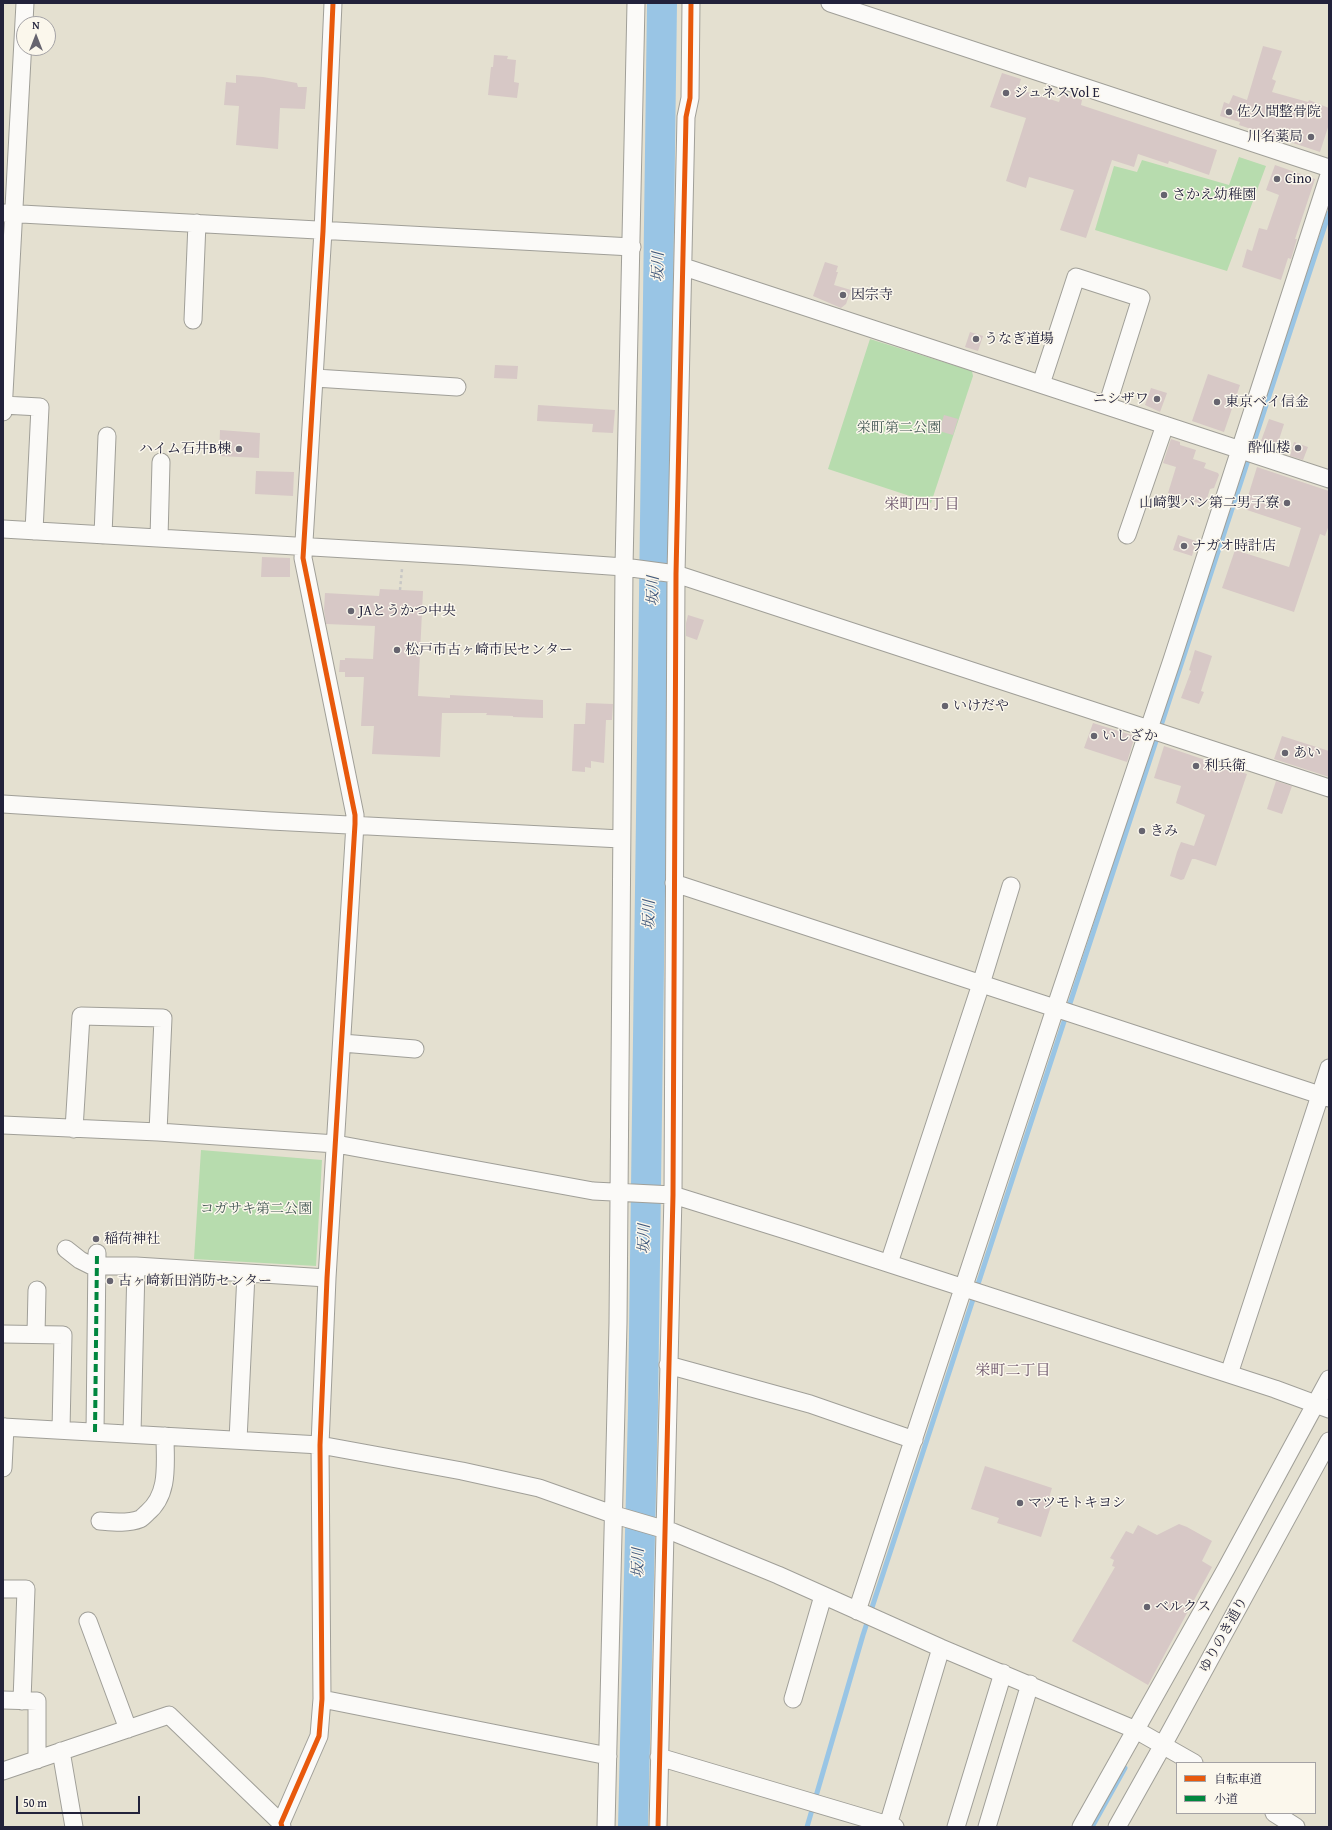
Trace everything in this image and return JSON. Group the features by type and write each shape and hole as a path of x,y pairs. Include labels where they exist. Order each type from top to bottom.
{"street":[{"path":"3,412 8,214 25,3"},
{"path":"3,1771 169,1715 282,1825 319,1736 322,1699 320,1445 327,1278 355,824 354,807 303,558 323,231 333,3"},
{"path":"606,1827 618,1516 621,839 628,568 636,3"},
{"path":"658,1827 661,1530 673,1195 673,574 684,267 686,118 690,98 691,3"},
{"path":"830,3 1329,168"},
{"path":"866,1615 914,1440 971,1291 1155,732 1172,660 1247,452 1329,175"},
{"path":"8,214 197,223 632,248"},
{"path":"193,320 197,223"},
{"path":"684,267 1329,479"},
{"path":"1041,384 1076,277 1141,298 1107,406"},
{"path":"315,378 457,387"},
{"path":"3,405 40,407 34,532"},
{"path":"1127,535 1165,425"},
{"path":"103,535 107,436"},
{"path":"159,538 161,462"},
{"path":"3,529 34,532 403,552 628,568 673,574 1329,788"},
{"path":"3,804 271,821 355,824 621,839"},
{"path":"674,883 1325,1097"},
{"path":"889,1263 981,984 1011,886"},
{"path":"74,1129 81,1016 163,1018 158,1132"},
{"path":"342,1043 415,1049"},
{"path":"1228,1374 1325,1097 1329,1068"},
{"path":"3,1125 158,1132 336,1144 593,1191 619,1194 673,1195 889,1263 1322,1406"},
{"path":"66,1249 80,1260 136,1266 327,1278"},
{"path":"95,1432 96,1261"},
{"path":"132,1434 136,1266"},
{"path":"238,1440 246,1274"},
{"path":"36,1334 37,1290"},
{"path":"3,1334 63,1335 61,1430"},
{"path":"668,1365 795,1400 914,1440"},
{"path":"1081,1827 1322,1406 1329,1379"},
{"path":"3,1468 4,1427 320,1445 462,1471 539,1488 618,1516 680,1535 941,1648 1030,1684 1136,1730 1192,1762"},
{"path":"100,1521 125,1522 140,1519 160,1498 165,1480 165,1436"},
{"name":"ゆりのき通り","path":"1117,1827 1329,1441"},
{"path":"3,1589 26,1589 22,1701"},
{"path":"794,1699 823,1596"},
{"path":"88,1621 128,1728"},
{"path":"659,1758 892,1826 941,1648"},
{"path":"956,1827 1003,1673"},
{"path":"987,1827 1030,1684"},
{"path":"322,1699 608,1756"},
{"path":"3,1700 37,1701 37,1760"},
{"path":"61,1751 74,1827"},
{"path":"1276,1814 1296,1827"}],"path":[{"path":"400,590 403,552"}],"green space":[{"path":"1239,157 1266,166 1227,271 1095,230 1114,166 1137,172 1142,160 1229,185"},
{"name":"栄町第二公園","path":"870,339 972,371 973,376 931,503 828,469"},
{"name":"コガサキ第二公園","path":"201,1150 322,1160 316,1266 194,1259"}],"building":[{"path":"1263,46 1282,51 1272,79 1276,81 1272,92 1308,102 1309,100 1329,108 1329,124 1320,152 1239,125 1240,122 1220,116 1224,102 1229,104 1233,95 1247,100"},
{"path":"494,55 508,56 507,59 516,60 514,82 519,83 517,98 488,95"},
{"path":"1002,73 1021,79 1018,89 1059,102 1062,93 1082,100 1081,105 1217,150 1209,175 1169,161 1168,164 1138,154 1134,167 1112,160 1086,238 1060,230 1074,190 1029,177 1026,188 1006,181 1026,118 990,107"},
{"path":"236,75 263,77 297,83 298,87 307,87 305,109 280,108 278,149 236,145 239,106 224,105 226,82 236,83"},
{"path":"1275,165 1315,179 1295,239 1297,239 1291,259 1288,258 1281,280 1242,267 1247,249 1252,251 1259,228 1267,230 1279,195 1266,190"},
{"path":"825,262 838,266 836,272 838,272 834,285 851,290 846,304 841,308 813,296"},
{"path":"970,332 983,336 978,351 965,347"},
{"path":"495,365 518,366 517,379 494,378"},
{"path":"1208,374 1240,385 1224,432 1192,421"},
{"path":"1151,388 1167,393 1160,412 1145,405"},
{"path":"538,405 615,410 613,433 592,432 593,424 537,421"},
{"path":"944,415 958,419 953,435 939,431"},
{"path":"1269,419 1284,424 1277,446 1261,441"},
{"name":"ハイム石井B棟","path":"220,430 260,433 259,458 219,456"},
{"path":"1171,439 1180,442 1180,445 1196,450 1193,459 1206,463 1204,468 1218,473 1219,475 1214,488 1210,489 1205,505 1189,500 1188,502 1168,493 1176,467 1163,463"},
{"path":"1294,442 1308,447 1303,460 1290,456"},
{"path":"1257,467 1329,491 1329,525 1325,536 1320,534 1294,612 1222,588 1235,550 1289,567 1301,528 1244,509"},
{"name":"ハイム石井B棟","path":"256,471 294,472 293,496 255,494"},
{"path":"1178,535 1196,541 1192,556 1173,550"},
{"path":"262,557 290,558 290,577 261,577"},
{"path":"380,589 423,591 418,696 450,698 450,695 543,700 543,718 486,715 487,713 442,713 440,757 372,754 374,726 361,726 364,677 345,677 345,672 339,672 340,660 345,660 345,658 373,659 375,626 326,624 324,610 325,593 379,596"},
{"path":"688,615 704,620 697,640 686,636 686,623"},
{"path":"1195,650 1212,656 1201,691 1204,692 1199,704 1181,698 1191,671 1189,670"},
{"path":"586,703 613,704 612,720 606,720 604,763 591,761 591,768 585,767 585,772 572,771 574,724 585,724"},
{"path":"1093,723 1135,736 1127,762 1084,748"},
{"path":"1282,736 1329,751 1329,777 1274,759"},
{"path":"1164,746 1247,774 1216,866 1192,859 1184,879 1181,880 1170,876 1177,852 1181,842 1194,846 1205,815 1176,803 1181,786 1154,778"},
{"path":"1276,781 1292,786 1282,814 1267,809"},
{"path":"985,1466 1052,1488 1049,1498 1053,1500 1041,1537 997,1523 999,1518 971,1509"},
{"path":"1179,1524 1212,1541 1202,1561 1212,1567 1148,1685 1072,1641 1115,1567 1112,1566 1114,1560 1110,1558 1126,1531 1133,1534 1138,1525 1157,1535"}],"waterway":[{"name":"坂川","path":"633,1827 643,1408 662,3"},
{"path":"807,1827 863,1635 1329,213"},
{"path":"1092,1827 1125,1768"}],"marked path":[{"path":"95,1432 97,1253"}],"cycle path":[{"path":"282,1827 281,1823 319,1736 322,1699 320,1445 327,1278 355,824 355,815 303,558 323,231 333,3"},
{"path":"658,1827 673,1195 676,574 686,117 690,98 691,3"}],"place":[{"name":"ジュネスVol E","path":"1006,93"},
{"name":"佐久間整骨院","path":"1229,112"},
{"name":"川名薬局","path":"1311,137"},
{"name":"Cino","path":"1277,179"},
{"name":"さかえ幼稚園","path":"1164,195"},
{"name":"因宗寺","path":"843,295"},
{"name":"うなぎ道場","path":"976,339"},
{"name":"ニシザワ","path":"1157,399"},
{"name":"東京ベイ信金","path":"1217,402"},
{"name":"酔仙楼","path":"1298,448"},
{"name":"ハイム石井B棟","path":"239,449"},
{"name":"山崎製パン第二男子寮","path":"1287,503"},
{"name":"ナガオ時計店","path":"1184,546"},
{"name":"JAとうかつ中央","path":"351,611"},
{"name":"松戸市古ヶ崎市民センター","path":"397,650"},
{"name":"いけだや","path":"945,706"},
{"name":"いしざか","path":"1094,736"},
{"name":"あい","path":"1285,753"},
{"name":"利兵衛","path":"1196,766"},
{"name":"きみ","path":"1142,831"},
{"name":"稲荷神社","path":"96,1239"},
{"name":"古ヶ崎新田消防センター","path":"110,1281"},
{"name":"マツモトキヨシ","path":"1020,1503"},
{"name":"ベルクス","path":"1147,1607"}],"district":[{"name":"栄町四丁目","path":"922,505"},
{"name":"栄町二丁目","path":"1013,1371"}]}
